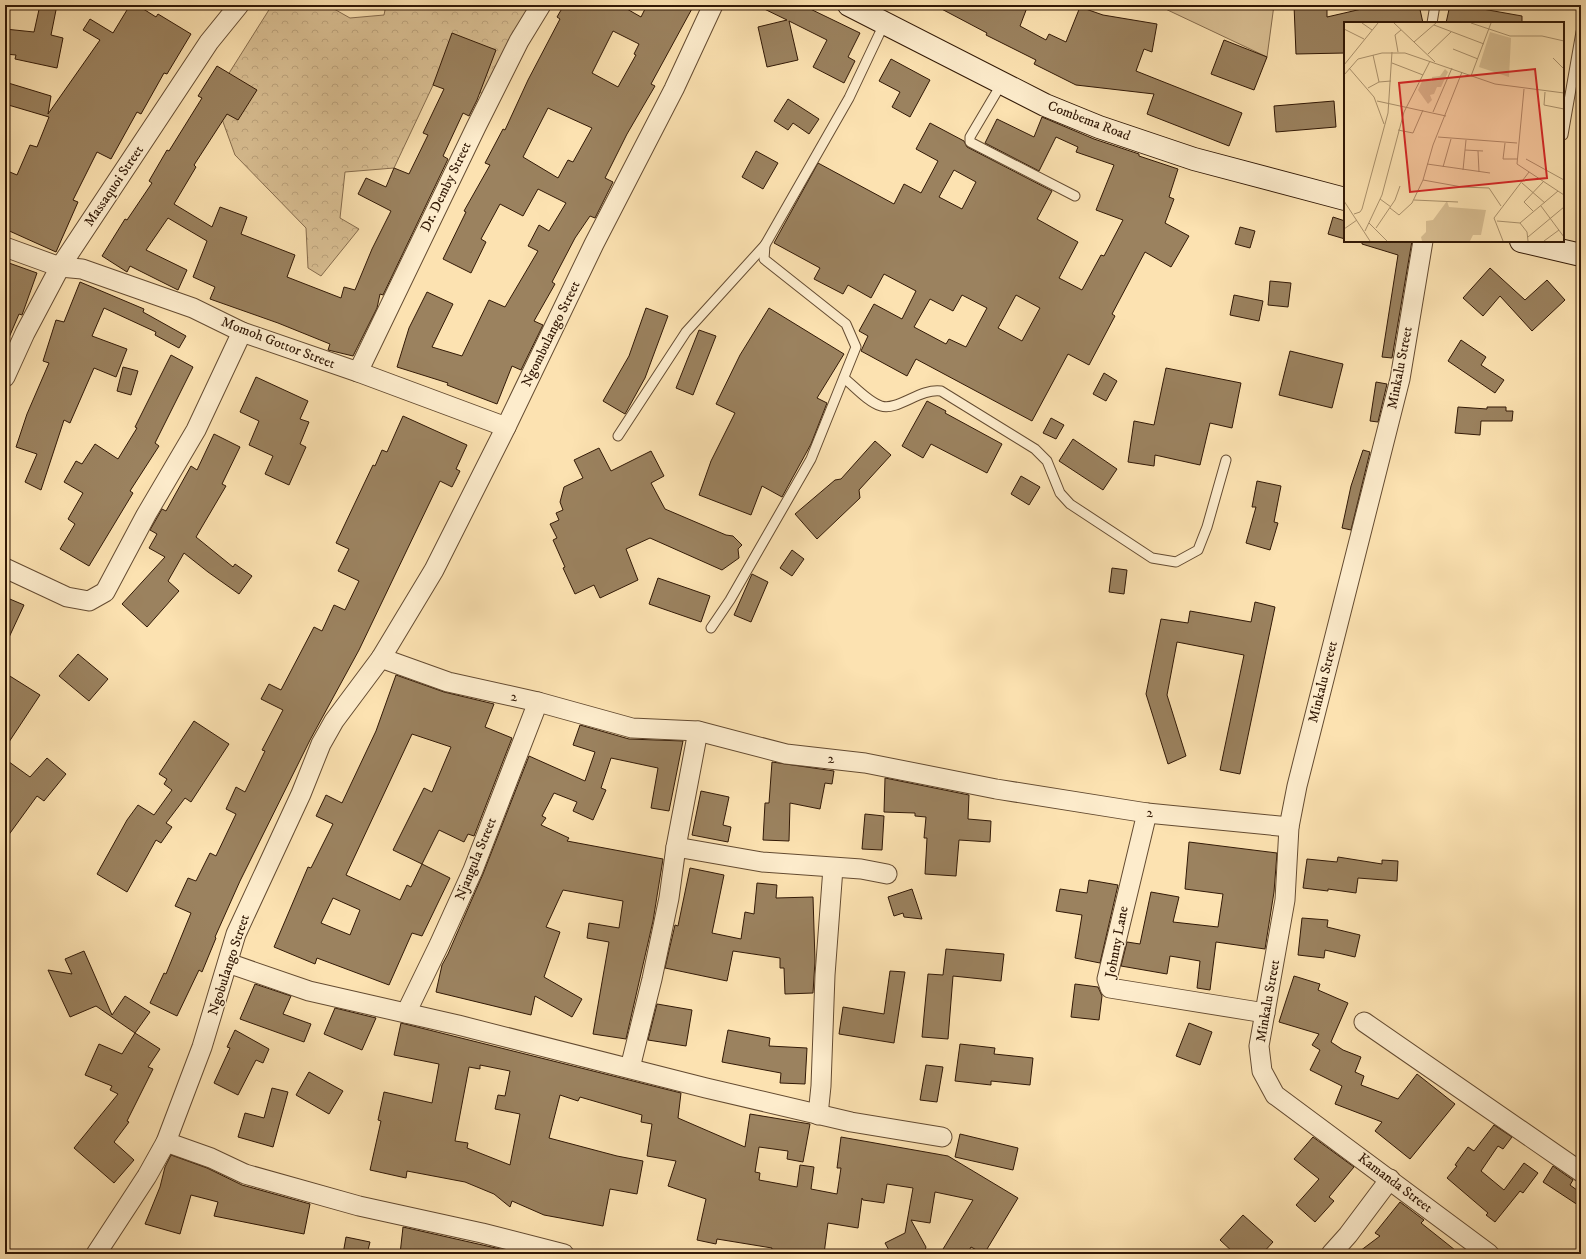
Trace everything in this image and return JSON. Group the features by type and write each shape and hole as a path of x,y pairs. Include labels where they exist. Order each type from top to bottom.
{"street":[{"name":"Massaquoi Street","path":"5,377 25,332 60,267 209,42 239,5"},
{"name":"Dr. Demby Street","path":"358,372 442,195 519,41 541,5"},
{"name":"Ngombulango Street","path":"381,658 434,570 506,427 598,237 674,89 713,5"},
{"name":"Combema Road","path":"849,5 1045,105 1099,127 1194,159 1344,199"},
{"name":"Minkalu Street","path":"1300,1112 1275,1094 1262,1071 1259,1046 1285,900 1289,827 1297,786 1342,604 1400,379 1423,242"},
{"path":"1531,242 1550,244 1581,255"},
{"name":"Momoh Gottor Street","path":"5,247 60,267 82,269 186,305 242,332 358,372 506,427"},
{"path":"5,568 67,597 89,601 105,592 146,515 196,430 242,332"},
{"name":"2","path":"381,658 448,682 538,702 632,728 698,731 786,754 865,763 996,789 1147,813 1289,827"},
{"name":"Ngobulango Street","path":"96,1254 147,1176 166,1142 202,1047 236,934 301,794 321,744 334,721 381,658"},
{"name":"Njangula Street","path":"406,1013 440,945 473,870 538,702"},
{"path":"630,1068 654,971 669,898 676,847 698,731"},
{"name":"Johnny Lane","path":"1147,813 1107,979 1110,988 1265,1013"},
{"path":"676,847 762,862 861,869 887,874"},
{"path":"818,1115 822,1086 825,975 833,868"},
{"path":"228,963 309,991 406,1013 706,1088 870,1126 942,1137"},
{"path":"1364,1022 1581,1172"},
{"name":"Kamanda Street","path":"1300,1112 1489,1254"},
{"path":"166,1142 211,1158 245,1174 359,1206 482,1233 564,1254"},
{"path":"1332,1254 1390,1179"}],"lane":[{"path":"1432,22 1435,5"},
{"path":"618,436 686,332 765,245 849,98 884,24"},
{"path":"1564,129 1581,32"},
{"path":"1002,83 970,137 970,142 1075,196"},
{"path":"711,628 730,600 811,459 856,346 846,324 764,259 765,245"},
{"path":"844,378 873,402 881,406 890,407 922,393 932,390 941,391 1035,449 1048,461 1060,494 1070,504 1152,558 1176,562 1198,550 1207,527 1226,460"}],"green space":[{"path":"272,5 327,5 350,18 384,15 386,5 537,5 485,94 435,81 394,168 345,172 340,218 359,229 321,276 308,268 306,228 235,155 214,97"},
{"path":"1157,5 1274,5 1267,57"}],"building":[{"path":"40,5 57,5 51,35 63,38 57,68 15,59 16,55 5,54 5,29 34,32"},
{"path":"130,5 137,5 156,17 158,14 191,34 167,74 164,73 141,114 137,112 111,159 97,152 73,200 78,202 56,252 5,229 5,170 17,175 30,145 37,147 49,117 5,104 5,82 51,96 48,114 100,40 83,30 90,19 113,33"},
{"path":"564,5 620,5 641,17 647,5 694,5 651,84 655,86 627,134 605,178 613,182 595,218 590,216 575,238 552,282 555,284 534,321 543,325 521,370 512,366 497,404 447,385 448,383 397,367 409,328 427,292 453,304 432,347 462,356 489,300 505,307 538,251 528,246 539,225 549,231 566,203 538,189 523,216 500,204 481,239 486,242 471,273 443,259 466,212 464,211 490,165 485,163 503,129 505,130 528,80 560,19 557,17","holes":["613,31 639,44 634,54 636,55 618,87 592,73","548,108 592,128 573,162 568,160 558,178 523,157"]},
{"path":"756,5 802,5 860,33 848,57 855,61 844,83 813,67 827,40 789,21 798,60 767,67 758,27 787,20"},
{"path":"934,5 1028,5 1020,26 1046,40 1049,34 1066,42 1080,7 1103,15 1157,24 1152,52 1144,49 1136,71 1242,113 1229,146 1147,114 1154,94 1076,85 1034,64 1036,60 986,35 987,33"},
{"path":"1294,5 1327,5 1327,17 1379,5 1419,5 1423,22 1344,22 1344,53 1296,54"},
{"path":"1450,5 1460,5 1522,16 1522,22 1446,22"},
{"path":"452,33 496,50 477,100 469,116 463,113 443,156 448,159 383,295 380,294 377,308 353,356 328,350 330,344 278,323 210,299 215,287 193,277 207,241 168,218 146,250 187,270 178,290 130,266 127,272 102,256 125,219 127,220 152,183 149,181 167,150 169,151 202,98 198,96 217,66 257,90 238,120 227,114 194,165 196,167 174,204 212,227 220,207 247,217 241,234 295,255 287,277 341,298 344,287 355,290 372,249 391,211 358,194 366,178 386,187 394,168 409,174 428,135 423,133 444,89 433,85"},
{"path":"1224,40 1267,57 1254,90 1211,74"},
{"path":"891,59 930,80 910,117 892,107 900,92 879,81"},
{"path":"788,99 819,119 809,134 793,123 788,130 774,121"},
{"path":"1334,101 1336,127 1276,132 1274,106"},
{"path":"1042,117 1094,139 1178,169 1169,197 1174,199 1165,223 1189,236 1171,267 1145,252 1112,314 1115,316 1089,365 1068,354 1032,421 916,359 907,376 861,351 868,336 859,331 874,304 902,319 916,291 884,274 871,298 848,285 843,294 814,279 820,268 774,243 818,163 894,204 904,184 921,193 938,161 916,149 930,123 964,141 967,147 1052,191 1037,219 1078,242 1059,278 1082,290 1101,255 1104,256 1123,220 1096,210 1114,165 1076,152 1078,147 1056,137 1039,171 985,143 997,119 1034,137","holes":["954,170 976,182 962,209 939,197","962,295 987,308 966,347 949,339 946,344 914,327 930,299 953,311","1016,295 1040,308 1022,341 998,328"]},
{"path":"756,151 778,163 763,189 742,177"},
{"path":"1333,217 1344,221 1344,239 1328,234"},
{"path":"1240,227 1255,231 1250,248 1235,244"},
{"path":"1362,242 1412,242 1392,358 1382,357 1398,255 1362,244"},
{"path":"9,263 37,273 22,315 19,314 5,347 5,272"},
{"path":"1490,268 1525,300 1547,280 1565,300 1532,331 1500,296 1483,316 1463,298"},
{"path":"1270,281 1291,283 1288,307 1268,305"},
{"path":"80,282 144,309 143,312 186,336 179,348 155,335 156,332 104,308 92,336 127,349 116,377 94,368 70,423 64,420 41,490 25,482 37,454 16,447 27,414 49,363 43,361 56,320 64,322"},
{"path":"1234,295 1263,301 1259,321 1230,315"},
{"path":"646,308 668,316 645,378 625,414 603,401 629,356"},
{"path":"769,308 844,354 817,398 827,403 811,444 782,497 762,486 751,515 699,495 711,461 735,413 716,404 740,355"},
{"path":"699,330 716,336 693,395 676,388"},
{"path":"1461,340 1486,357 1481,365 1504,380 1495,393 1448,361"},
{"path":"1290,351 1343,364 1332,408 1279,395"},
{"path":"171,355 193,367 155,443 159,446 130,491 133,493 89,566 60,549 75,524 68,519 83,493 64,482 76,461 82,464 95,444 118,459 137,428 135,427"},
{"path":"123,367 138,371 131,395 117,391"},
{"path":"1166,368 1241,383 1232,428 1210,423 1200,465 1155,455 1154,466 1128,462 1134,421 1154,425"},
{"path":"1104,373 1117,381 1106,401 1093,394"},
{"path":"256,377 308,401 300,419 309,422 300,444 306,447 289,485 265,474 273,456 249,445 259,421 240,412"},
{"path":"1376,382 1387,384 1378,422 1370,421"},
{"path":"927,401 946,411 945,413 1002,444 987,473 931,444 923,458 902,446"},
{"path":"1458,407 1487,409 1487,407 1506,407 1506,411 1513,411 1512,421 1481,421 1480,435 1455,433"},
{"path":"403,416 467,445 456,469 460,471 452,487 440,481 359,650 310,740 240,881 215,937 216,938 202,972 199,970 177,1016 150,1003 164,973 166,974 191,913 175,906 188,878 196,881 210,853 216,856 236,814 226,809 236,787 245,792 265,751 262,750 283,710 261,699 269,684 281,690 314,627 322,631 334,605 345,610 359,581 338,571 349,549 336,543 373,465 375,466 382,450 387,452"},
{"path":"1051,418 1064,425 1056,439 1043,433"},
{"path":"214,434 240,447 222,484 226,486 196,537 233,567 235,564 252,576 239,594 184,553 168,581 179,591 147,627 122,604 165,557 149,548 157,534 150,530 162,509 166,511 191,466 197,470"},
{"path":"1073,439 1117,469 1103,490 1059,461"},
{"path":"875,441 891,455 859,490 860,498 817,539 795,514 835,480 841,479"},
{"path":"599,448 611,471 651,451 664,476 651,483 665,509 726,535 733,536 742,545 738,549 739,558 722,570 650,538 626,549 638,580 600,598 594,585 575,594 563,568 565,567 553,540 557,538 550,524 559,520 556,513 563,510 560,502 564,487 583,478 574,460"},
{"path":"1363,450 1370,452 1351,530 1342,528 1351,486"},
{"path":"1021,476 1040,487 1029,505 1011,494"},
{"path":"1257,481 1281,486 1274,522 1278,523 1270,550 1246,543 1256,507 1252,507"},
{"path":"792,550 804,559 792,576 780,568"},
{"path":"1112,568 1127,570 1124,594 1109,592"},
{"path":"752,574 768,582 751,622 734,615"},
{"path":"658,578 710,596 701,622 649,604"},
{"path":"5,597 24,605 5,646"},
{"path":"1255,602 1275,607 1240,774 1220,770 1244,655 1177,642 1167,695 1186,756 1168,764 1146,694 1161,619 1188,623 1190,611 1251,622"},
{"path":"78,654 108,679 89,701 59,676"},
{"path":"5,673 40,695 5,748"},
{"path":"396,675 444,692 494,704 485,727 512,738 474,836 468,834 464,842 439,830 422,864 450,878 422,936 412,933 389,985 317,958 315,964 274,947 308,867 311,868 333,824 316,816 326,795 342,803 376,731","holes":["412,734 451,747 432,792 424,788 393,850 422,864 411,887 407,885 400,900 346,875","333,898 360,910 350,935 321,923"]},
{"path":"194,721 229,744 191,802 185,798 166,823 172,827 161,843 156,840 127,892 97,874 127,820 138,805 154,815 172,790 164,784 167,779 159,774"},
{"path":"580,725 629,739 683,741 669,811 651,808 658,768 611,758 601,788 606,790 593,820 573,811 577,802 554,793 542,816 546,818 541,825 569,838 567,841 663,859 653,921 626,1039 593,1034 609,942 587,938 589,923 619,928 623,901 563,890 546,927 560,932 544,977 582,999 572,1017 535,996 531,1015 436,992 442,965 483,874 529,756 585,781 595,752 573,745"},
{"path":"47,758 66,774 44,801 37,796 5,840 5,759 30,777"},
{"path":"772,762 834,771 832,784 825,783 820,809 790,803 789,841 763,840 765,803 769,803"},
{"path":"885,778 969,795 968,819 991,821 990,842 959,840 956,876 925,874 927,838 924,838 926,817 915,816 915,813 884,812"},
{"path":"701,791 729,797 723,825 731,827 728,842 692,835"},
{"path":"865,814 884,816 882,850 862,849"},
{"path":"1189,842 1277,853 1274,892 1265,949 1216,942 1210,990 1197,988 1200,961 1170,956 1167,974 1121,966 1127,942 1140,944 1151,892 1179,897 1173,922 1218,927 1223,894 1185,889"},
{"path":"1338,857 1382,864 1382,860 1398,861 1397,881 1358,878 1356,893 1328,889 1328,891 1303,888 1307,859 1337,862"},
{"path":"690,868 724,875 712,933 741,939 745,912 754,914 757,883 777,885 776,898 813,897 815,961 813,993 785,994 784,968 780,968 780,958 733,951 727,981 665,968 675,925 678,926"},
{"path":"1089,880 1118,885 1100,963 1075,958 1082,915 1056,911 1060,889 1087,893"},
{"path":"912,889 922,919 904,917 903,913 894,916 888,897"},
{"path":"1302,918 1328,920 1327,927 1360,935 1355,957 1325,950 1324,958 1298,955"},
{"path":"946,949 1004,954 1001,981 953,976 948,1039 922,1037 928,974 943,975"},
{"path":"84,951 112,1015 125,996 150,1012 135,1033 96,1006 70,1017 48,970 72,974 65,959"},
{"path":"890,971 905,972 894,1043 839,1034 843,1007 884,1014"},
{"path":"1294,976 1320,984 1318,990 1348,1003 1331,1042 1343,1050 1361,1057 1355,1072 1364,1076 1361,1085 1398,1099 1417,1074 1455,1104 1410,1159 1375,1131 1382,1122 1335,1104 1342,1086 1310,1070 1320,1050 1312,1045 1319,1034 1279,1022"},
{"path":"255,984 291,996 283,1014 311,1024 304,1042 240,1019"},
{"path":"1075,984 1098,987 1102,996 1099,1020 1071,1017"},
{"path":"657,1004 692,1010 686,1046 648,1040"},
{"path":"335,1008 376,1018 362,1050 324,1034"},
{"path":"401,1023 681,1093 678,1118 745,1147 750,1114 810,1124 803,1162 787,1159 788,1151 759,1147 755,1172 760,1173 759,1180 797,1187 800,1165 814,1167 811,1189 837,1194 841,1168 837,1168 841,1137 948,1156 1018,1198 984,1254 971,1247 967,1254 940,1254 973,1200 935,1192 930,1223 911,1220 926,1247 924,1254 891,1254 885,1243 905,1233 913,1188 887,1184 884,1203 863,1200 862,1198 858,1228 828,1223 824,1254 771,1254 772,1248 717,1239 716,1244 697,1240 706,1199 668,1186 676,1161 647,1156 652,1124 641,1122 642,1115 580,1097 578,1101 560,1095 549,1138 617,1156 643,1161 637,1194 610,1189 603,1226 544,1215 512,1201 510,1207 494,1194 465,1182 407,1171 406,1178 370,1170 381,1121 378,1120 384,1092 432,1103 439,1064 394,1055","holes":["480,1065 510,1071 505,1096 498,1095 495,1109 520,1114 510,1165 467,1148 468,1143 455,1141 469,1067 480,1069"]},
{"path":"1189,1023 1212,1032 1200,1065 1176,1056"},
{"path":"235,1030 269,1049 263,1063 256,1060 238,1095 214,1083 230,1048 227,1047"},
{"path":"728,1030 770,1038 769,1046 807,1048 805,1084 780,1083 781,1073 722,1062"},
{"path":"135,1033 160,1049 148,1067 153,1069 127,1121 129,1122 114,1142 134,1160 114,1183 74,1148 118,1094 110,1090 112,1086 85,1075 99,1044 122,1054"},
{"path":"960,1044 995,1048 994,1054 1033,1058 1030,1085 991,1081 991,1085 955,1081"},
{"path":"926,1065 943,1067 937,1102 920,1100"},
{"path":"309,1072 343,1091 329,1114 296,1095"},
{"path":"272,1088 288,1092 273,1147 238,1137 245,1113 264,1118"},
{"path":"1494,1125 1512,1137 1503,1149 1498,1146 1481,1171 1504,1190 1524,1163 1538,1173 1523,1193 1520,1191 1495,1222 1486,1215 1488,1213 1447,1178 1457,1166 1455,1165 1468,1147 1474,1151"},
{"path":"960,1134 1018,1148 1013,1170 955,1157"},
{"path":"1313,1137 1354,1167 1329,1197 1334,1201 1315,1222 1296,1205 1319,1179 1294,1159"},
{"path":"171,1155 207,1168 242,1185 310,1204 304,1234 214,1216 218,1202 191,1195 180,1234 145,1224 160,1187 165,1167"},
{"path":"1553,1166 1573,1180 1570,1185 1581,1193 1581,1207 1543,1182"},
{"path":"1400,1202 1424,1220 1421,1223 1460,1254 1356,1254 1380,1236 1375,1233"},
{"path":"1243,1215 1273,1242 1262,1254 1235,1254 1220,1240"},
{"path":"403,1227 509,1251 508,1254 400,1254"},
{"path":"346,1237 370,1242 367,1254 343,1254"}]}
